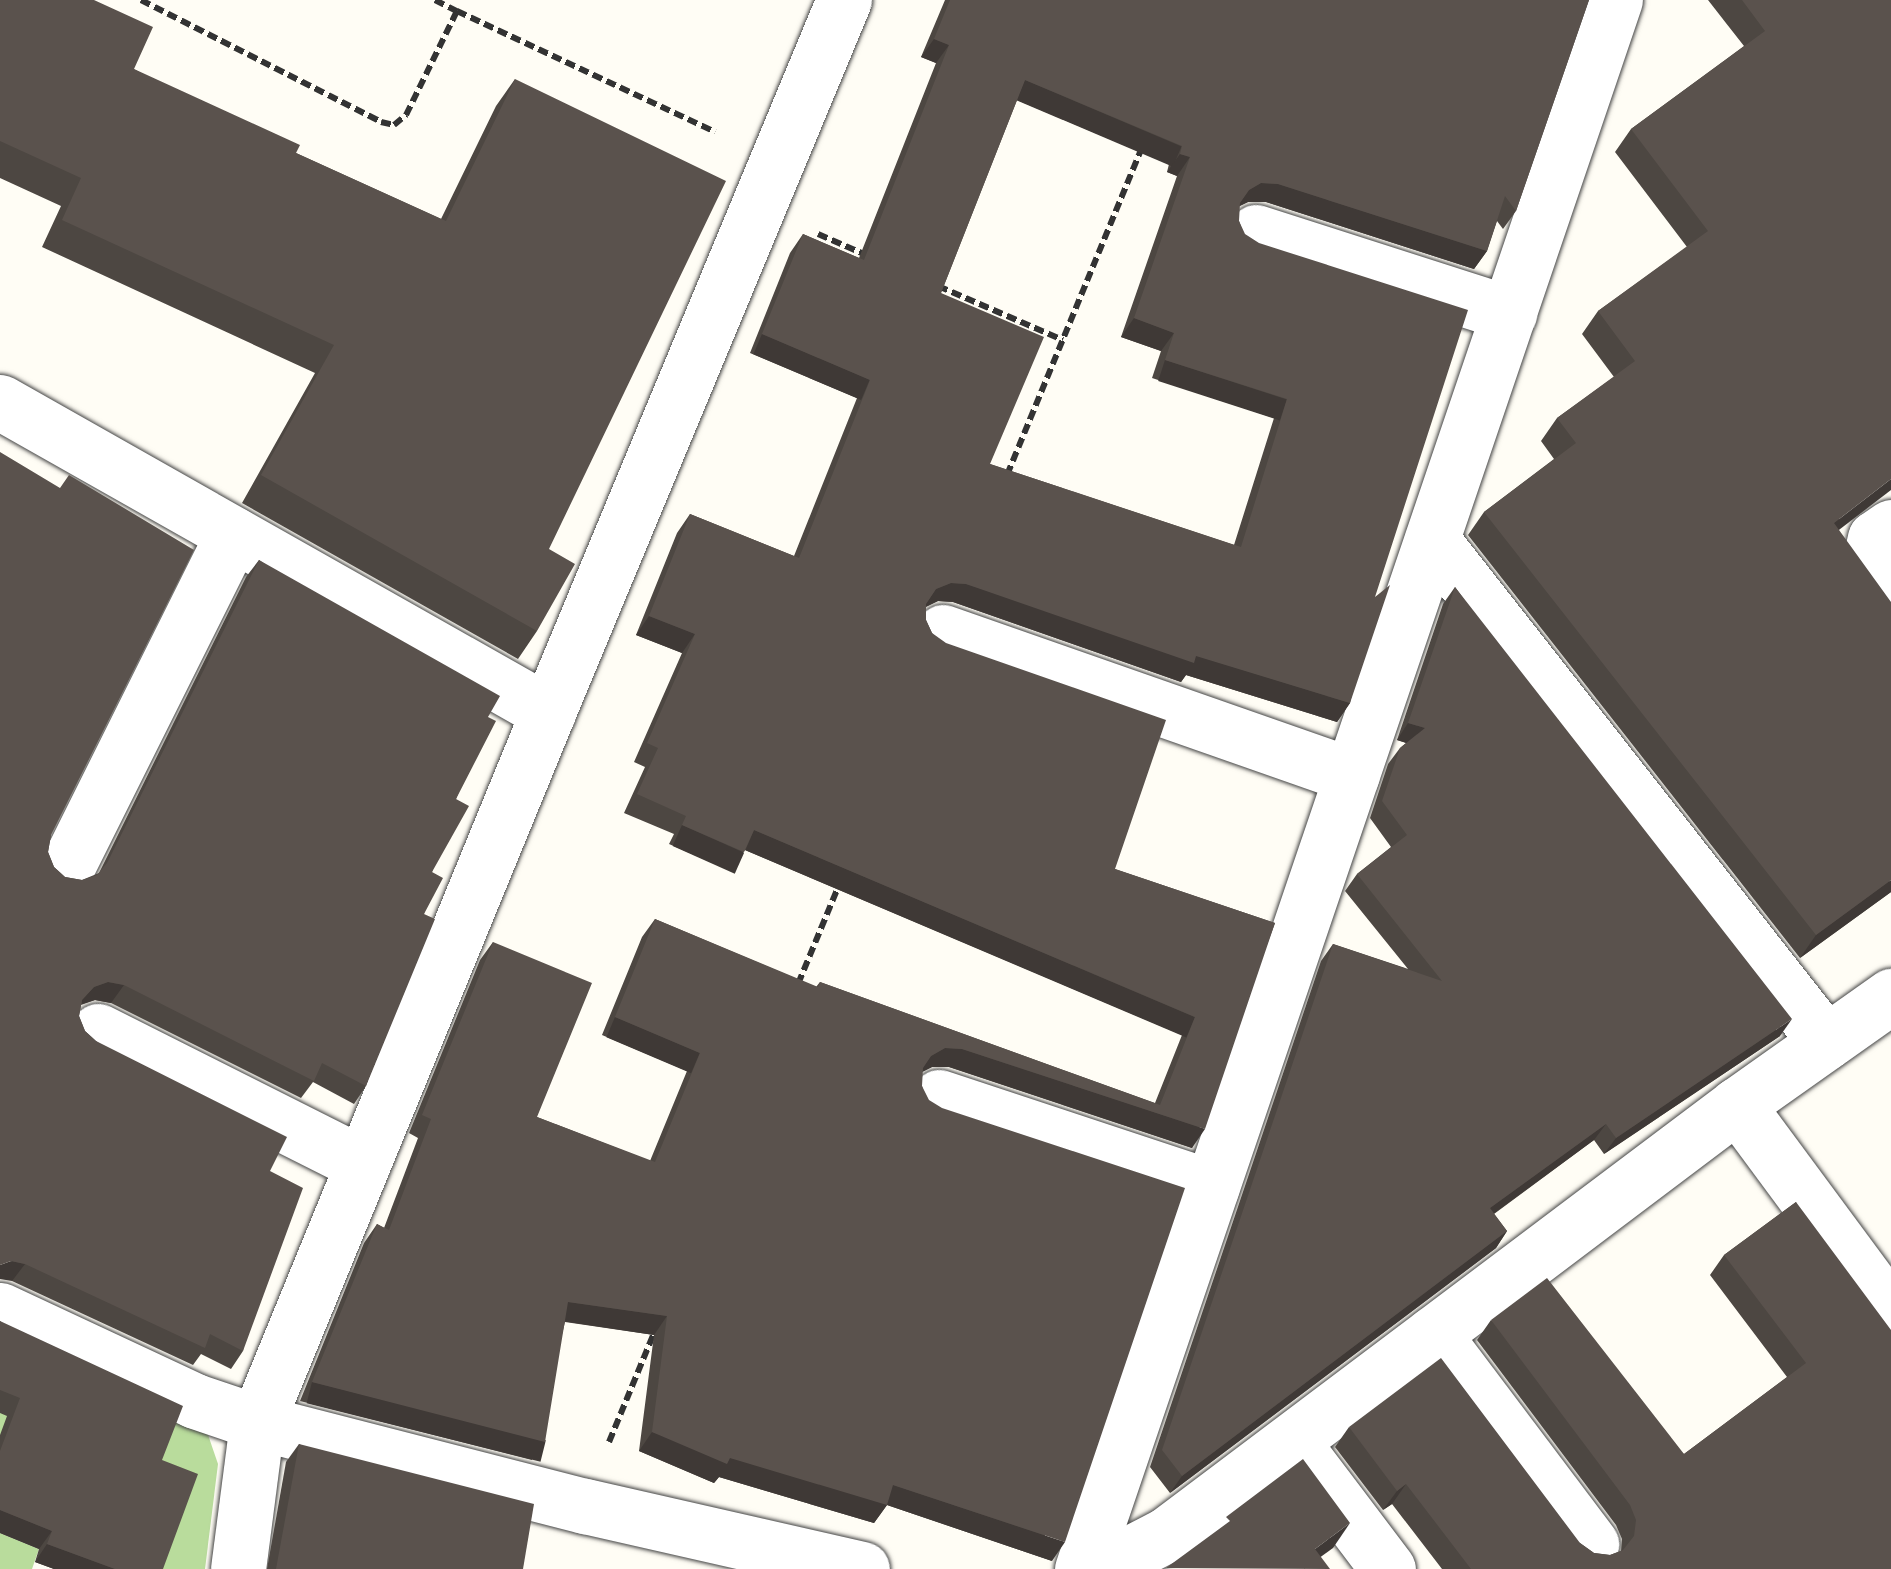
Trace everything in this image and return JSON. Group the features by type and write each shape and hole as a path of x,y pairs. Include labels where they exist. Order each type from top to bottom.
{"street":[{"path":"238,1569 256,1422 844,0"},
{"path":"1082,1569 1615,0"},
{"path":"1256,232 1509,313"},
{"path":"0,402 548,712"},
{"path":"1891,527 1875,538 1871,555 1891,588"},
{"path":"67,867 233,534"},
{"path":"1432,540 1826,1042"},
{"path":"943,632 1352,775"},
{"path":"1100,1569 1166,1536 1736,1105 1891,996"},
{"path":"98,1031 362,1164"},
{"path":"939,1098 1212,1187"},
{"path":"1736,1105 1891,1313"},
{"path":"0,1310 195,1401 256,1422 585,1506 862,1569"},
{"path":"1433,1334 1590,1544"},
{"path":"1292,1442 1388,1569"}],"path":[{"path":"142,0 394,125 406,116 457,11"},
{"path":"435,0 767,184 883,262"},
{"path":"1003,486 1143,143"},
{"path":"937,285 1062,340"},
{"path":"792,998 845,870"},
{"path":"585,1506 656,1327"}],"green space":[{"path":"26,1391 205,1426 218,1464 205,1569 157,1569 0,1435 0,1404"},
{"path":"0,1533 39,1549 32,1569 0,1569"}],"building":[{"path":"0,0 94,0 153,27 134,69 300,145 296,153 446,221 515,79 726,181 549,549 575,564 537,631 261,475 334,345 62,220 81,178 0,141"},
{"path":"950,0 1589,0 1516,211 1505,196 1487,251 1278,184 1261,183 1249,190 1240,203 1239,221 1245,234 1259,243 1468,310 1375,597 1390,585 1350,703 1196,656 1194,663 966,584 951,583 936,589 926,604 926,620 932,633 946,643 1166,720 1115,869 1275,923 1205,1129 962,1049 945,1048 931,1056 923,1068 922,1086 929,1100 942,1108 1185,1188 1065,1542 893,1485 887,1505 730,1458 727,1464 652,1432 667,1316 568,1302 545,1442 312,1382 377,1224 389,1230 431,1119 422,1115 493,942 592,983 537,1117 655,1162 700,1053 615,1017 655,919 818,987 820,982 1160,1105 1195,1017 754,830 744,852 682,825 686,816 637,794 658,748 647,743 695,634 649,616 690,514 799,558 870,380 762,334 803,234 864,260 949,45 934,39","holes":["1025,80 1182,146 1180,154 1190,157 1134,318 1174,333 1165,360 1287,399 1241,547 990,464 1044,337 941,293"]},
{"path":"1742,0 1891,0 1891,479 1834,523 1891,602 1891,880 1816,935 1484,512 1576,443 1557,418 1635,361 1598,311 1708,231 1631,129 1765,31"},
{"path":"0,452 60,488 69,475 194,550 51,835 48,852 54,867 65,877 82,880 97,875 107,863 259,560 500,696 488,717 496,721 456,799 469,806 432,872 443,878 424,914 435,919 366,1086 322,1063 314,1081 124,985 108,982 94,987 82,1000 79,1016 85,1031 96,1041 287,1137 270,1171 303,1188 243,1351 210,1334 205,1348 25,1264 11,1261 0,1265"},
{"path":"1455,587 1792,1019 1616,1138 1606,1124 1490,1208 1507,1231 1182,1476 1162,1450 1333,944 1442,981 1357,874 1407,835 1382,801 1400,748 1425,728 1408,723"},
{"path":"1796,1202 1891,1330 1891,1569 1471,1569 1406,1484 1397,1491 1349,1427 1441,1358 1580,1543 1594,1553 1610,1555 1623,1550 1634,1536 1636,1520 1630,1505 1491,1320 1547,1278 1684,1454 1806,1363 1724,1255"},
{"path":"0,1321 183,1406 162,1460 198,1474 163,1569 115,1569 47,1544 52,1531 0,1510 0,1451 20,1398 0,1390"},
{"path":"299,1444 534,1504 523,1569 276,1569"},
{"path":"1303,1459 1350,1523 1315,1549 1330,1569 1166,1568 1230,1521 1226,1517"}]}
